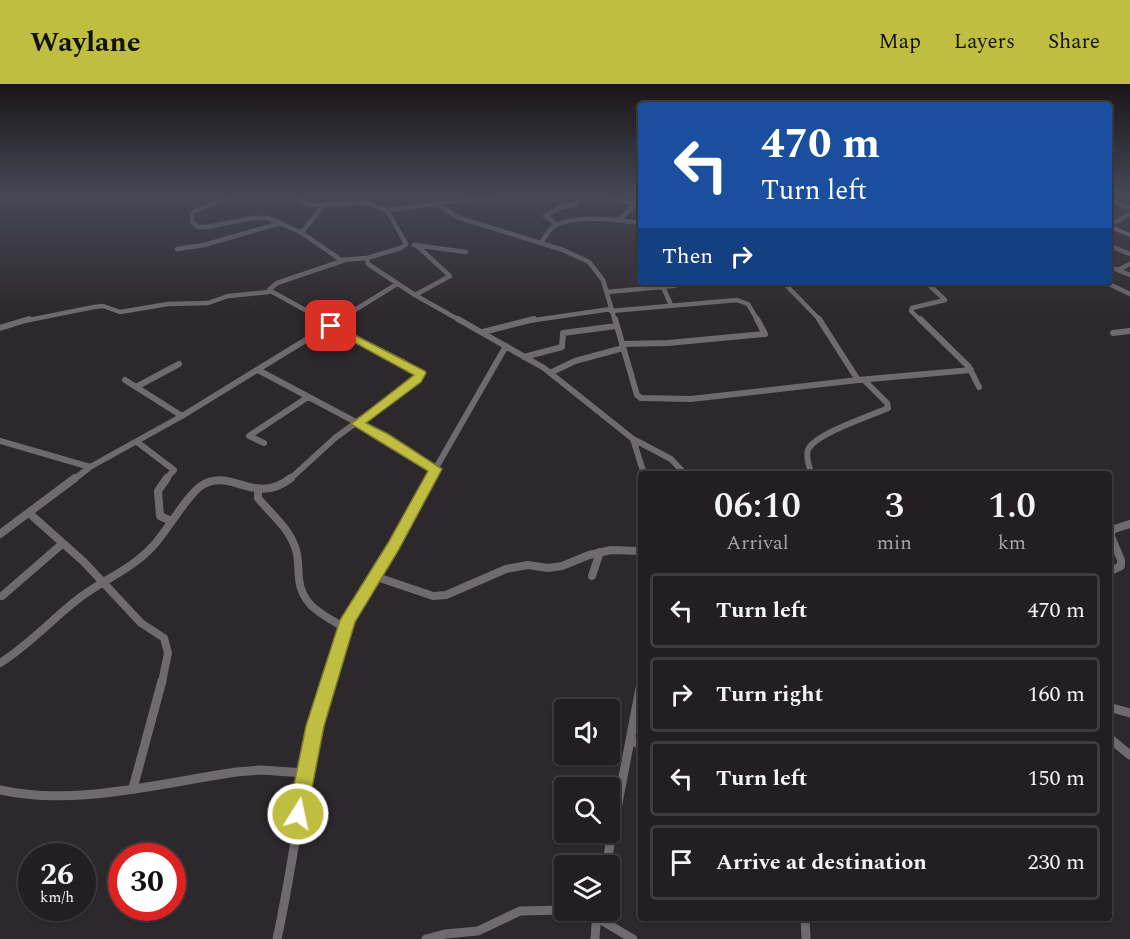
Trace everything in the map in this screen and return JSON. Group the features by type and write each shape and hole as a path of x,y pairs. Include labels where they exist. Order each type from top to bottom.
{"street":[{"path":"177,249 204,245 239,235"},
{"path":"304,235 340,260 345,261"},
{"path":"401,235 406,244"},
{"path":"515,235 589,262 603,280 638,395 645,399 691,399 971,370"},
{"path":"541,243 548,235"},
{"path":"270,292 270,287 277,283 345,261 367,258 401,248 406,244 466,252"},
{"path":"415,295 450,276 416,245"},
{"path":"1112,247 1130,254"},
{"path":"367,258 368,264 394,282 550,373 633,439 671,459 682,471"},
{"path":"1118,270 1130,264"},
{"path":"1112,268 1130,275"},
{"path":"2,531 90,467 182,416 332,325 388,290 394,282"},
{"path":"607,292 674,285"},
{"path":"786,285 821,321 861,380 887,403 888,408 839,430 810,447 808,453 811,471"},
{"path":"929,285 945,300 912,308 911,311 971,370 979,387"},
{"path":"1111,285 1130,294"},
{"path":"663,287 671,305"},
{"path":"0,328 21,321 94,307 107,307 120,312 138,311 168,304 208,303 228,296 270,292 332,325 348,337 392,357 421,375 319,452 285,483 275,488 258,491 237,481 211,480 193,492 152,547 68,607 22,649 0,663"},
{"path":"483,332 539,318 671,305 744,301 765,334 623,346 575,361 550,373"},
{"path":"524,357 562,347 564,344 562,333 616,326"},
{"path":"1113,333 1130,331"},
{"path":"278,939 291,880 295,832 315,726 345,628 355,606 393,547 494,362 506,346"},
{"path":"136,387 179,364"},
{"path":"258,370 384,437 435,469"},
{"path":"125,380 182,416"},
{"path":"264,443 249,436 308,397"},
{"path":"633,439 643,471"},
{"path":"0,441 90,467"},
{"path":"136,442 174,470 158,494 159,515 171,521"},
{"path":"258,491 258,498 276,516 294,543 302,594 319,612 345,628"},
{"path":"29,513 84,562 141,623 164,638 168,653 166,667 133,788"},
{"path":"1112,532 1130,524"},
{"path":"1112,539 1121,560 1121,566 1112,570"},
{"path":"2,596 62,544"},
{"path":"374,576 433,596 446,595 506,568 528,566 548,568 561,566 600,552 638,551"},
{"path":"592,576 600,552"},
{"path":"608,855 638,699"},
{"path":"1112,707 1130,713"},
{"path":"631,739 638,744"},
{"path":"1112,740 1130,755"},
{"path":"0,790 17,794 86,795 236,772 261,770 305,773"},
{"path":"426,939 445,934 478,931 520,911 554,910"},
{"path":"595,939 596,921"},
{"path":"606,921 633,939"},
{"path":"805,921 806,939"}],"route":[{"path":"298,814 315,726 348,620 393,547 435,469 384,437 357,424 417,380 421,373 348,337 331,326"}]}
